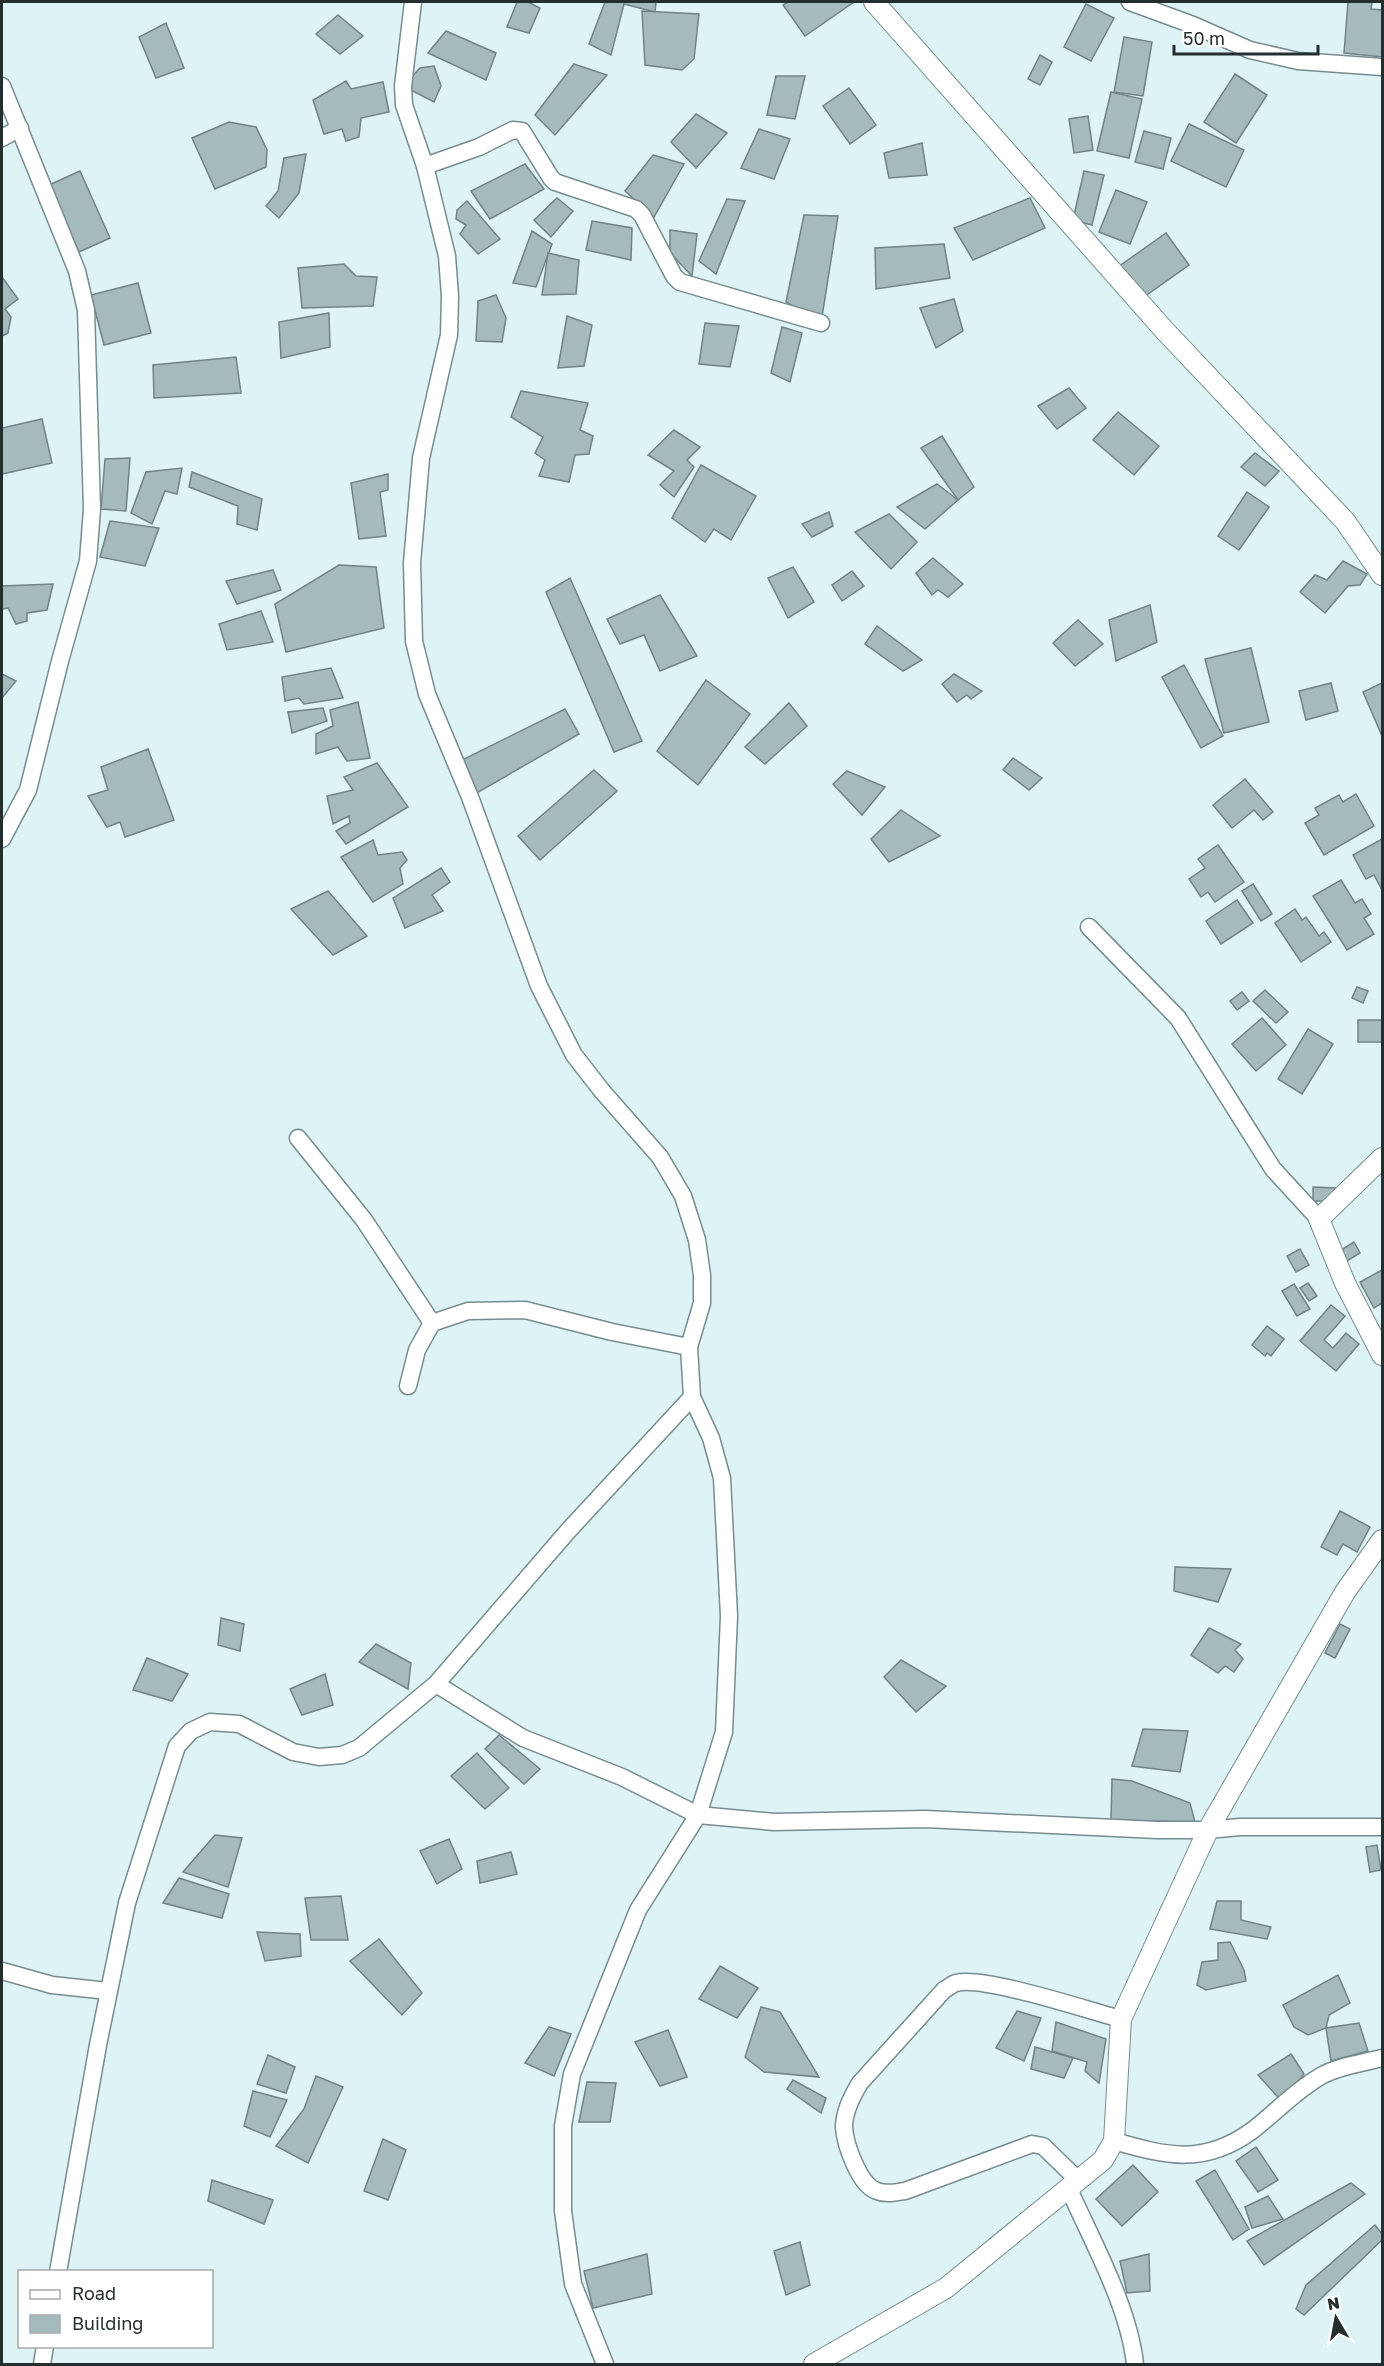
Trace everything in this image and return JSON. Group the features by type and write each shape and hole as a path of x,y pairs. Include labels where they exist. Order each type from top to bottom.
{"street":[{"path":"413,2 403,86 404,105 425,166 447,256 450,296 449,335 421,458 412,563 414,641 427,694 470,797 539,986 574,1055 660,1157 683,1196 697,1240 702,1275 702,1303 689,1347 692,1397 711,1438 722,1478 729,1616 724,1732 698,1815 638,1910 572,2074 563,2126 563,2211 573,2284 604,2364"},
{"path":"874,2 1166,332 1345,520 1383,575"},
{"path":"1130,2 1193,25 1250,50 1298,61 1383,67"},
{"path":"2,86 77,271 86,310 92,509 88,561 28,790 2,838"},
{"path":"2,138 20,128"},
{"path":"425,166 479,147 513,130 522,131 550,178 555,182 636,209 642,215 674,276 680,282 820,323"},
{"path":"1089,927 1178,1018 1273,1169 1319,1219 1345,1283 1383,1354"},
{"path":"298,1138 364,1220 432,1323"},
{"path":"1319,1219 1383,1158"},
{"path":"408,1386 417,1350 432,1323 468,1311 525,1310 612,1332 689,1347"},
{"path":"58,2270 108,1991 127,1903 177,1746 191,1731 210,1722 239,1724 293,1752 319,1757 342,1755 359,1748 436,1684 598,1497 692,1397"},
{"path":"814,2364 946,2288 1103,2160 1114,2141 1121,2019 1208,1830 1345,1592 1383,1540"},
{"path":"436,1684 523,1738 622,1777 698,1815 774,1822 925,1819 1157,1830 1208,1830 1240,1827 1383,1827"},
{"path":"2,1971 52,1985 108,1991"},
{"path":"1121,2019 1022,1992 972,1982 956,1983 944,1990 860,2083 849,2101 844,2125 848,2148 860,2174 874,2191 886,2194 905,2191 1032,2144 1043,2146 1074,2185 1120,2306 1132,2342 1135,2364"},
{"path":"1114,2141 1164,2155 1197,2154 1222,2148 1252,2130 1289,2097 1323,2074 1383,2058"},
{"path":"42,2364 45,2348"}],"building":[{"path":"517,2 528,2 540,8 529,33 507,27"},
{"path":"605,2 656,2 655,12 624,4 611,55 589,44"},
{"path":"788,2 854,2 805,36 783,5"},
{"path":"1348,2 1372,2 1371,9 1382,10 1382,57 1344,53"},
{"path":"1086,4 1114,18 1091,61 1064,47"},
{"path":"642,11 699,14 694,59 682,70 645,65"},
{"path":"338,15 363,36 340,54 316,34"},
{"path":"166,23 184,68 156,78 139,37"},
{"path":"446,31 496,53 486,80 428,53"},
{"path":"1124,37 1152,42 1143,96 1114,92"},
{"path":"1040,55 1052,62 1040,85 1028,79"},
{"path":"574,64 607,75 555,135 535,115"},
{"path":"434,66 441,86 434,102 403,86 420,68"},
{"path":"1235,74 1267,95 1236,143 1204,122"},
{"path":"776,76 805,76 795,119 767,115"},
{"path":"346,81 351,89 383,82 389,112 361,118 359,137 346,141 342,129 324,134 313,100"},
{"path":"849,88 876,125 850,144 823,106"},
{"path":"1111,92 1142,99 1129,158 1097,151"},
{"path":"696,114 727,133 696,168 671,142"},
{"path":"1088,116 1093,150 1074,153 1069,119"},
{"path":"229,122 256,127 267,150 266,167 215,189 192,138"},
{"path":"1189,124 1244,150 1226,187 1171,161"},
{"path":"759,129 790,139 774,179 741,168"},
{"path":"1144,131 1171,138 1163,169 1135,162"},
{"path":"922,143 927,175 889,178 884,153"},
{"path":"306,154 299,193 279,218 266,206 278,191 284,158"},
{"path":"653,155 684,164 654,217 625,191"},
{"path":"525,164 544,189 490,219 471,191"},
{"path":"80,171 110,238 79,252 49,185"},
{"path":"1084,171 1104,175 1092,225 1073,220"},
{"path":"1116,190 1147,202 1130,244 1099,232"},
{"path":"557,198 573,211 551,237 534,220"},
{"path":"1030,198 1045,228 973,260 954,228"},
{"path":"727,199 745,201 716,274 699,261"},
{"path":"467,201 500,239 478,254 460,234 466,225 456,219 457,210"},
{"path":"804,215 838,216 821,323 786,302"},
{"path":"592,221 632,228 631,260 586,250"},
{"path":"670,230 697,234 692,276 670,253"},
{"path":"532,231 552,244 536,287 513,283"},
{"path":"1166,233 1189,265 1134,304 1111,272"},
{"path":"944,244 950,278 876,289 875,248"},
{"path":"548,253 579,260 576,294 542,295"},
{"path":"344,264 356,276 377,277 373,306 302,308 298,268"},
{"path":"2,277 18,299 5,309 11,317 8,333 2,336"},
{"path":"138,283 151,333 104,345 91,295"},
{"path":"496,295 506,318 502,342 476,341 478,301"},
{"path":"954,299 963,331 936,348 920,308"},
{"path":"329,313 330,347 281,358 279,322"},
{"path":"567,316 592,325 584,366 558,368"},
{"path":"705,323 739,326 730,367 699,364"},
{"path":"782,327 802,333 790,382 771,373"},
{"path":"236,357 241,393 154,398 153,365"},
{"path":"1069,388 1086,408 1057,429 1038,406"},
{"path":"521,391 588,403 580,430 593,436 589,454 575,455 569,482 539,476 545,460 535,453 543,437 511,417"},
{"path":"1118,412 1159,446 1134,475 1093,440"},
{"path":"42,419 52,463 2,474 2,428"},
{"path":"674,430 700,447 687,460 694,467 674,497 660,485 674,471 648,455"},
{"path":"942,436 974,487 958,500 921,448"},
{"path":"1255,453 1279,471 1265,486 1241,467"},
{"path":"130,458 126,511 101,509 105,459"},
{"path":"701,465 756,496 731,540 714,529 705,542 672,518"},
{"path":"182,468 177,494 165,491 152,524 131,513 146,472"},
{"path":"192,472 262,499 257,530 237,524 238,506 189,487"},
{"path":"388,474 388,490 380,492 386,536 359,539 351,483"},
{"path":"937,484 958,500 925,529 897,507"},
{"path":"1247,492 1269,507 1239,550 1218,536"},
{"path":"829,512 833,526 812,537 802,524"},
{"path":"889,514 917,542 891,569 855,532"},
{"path":"110,521 159,528 145,566 100,557"},
{"path":"933,558 963,584 948,597 938,590 932,595 916,573"},
{"path":"1343,561 1367,574 1360,585 1348,586 1325,613 1300,592 1315,575 1327,580"},
{"path":"339,565 376,567 384,628 286,652 275,604"},
{"path":"793,567 814,602 788,618 768,578"},
{"path":"273,570 281,590 237,604 226,581"},
{"path":"852,571 864,586 842,601 832,585"},
{"path":"570,578 642,741 614,752 546,592"},
{"path":"53,584 47,610 27,613 27,621 16,624 8,608 2,609 2,586"},
{"path":"660,595 697,656 660,671 644,635 620,644 607,619"},
{"path":"1150,605 1157,642 1116,661 1109,620"},
{"path":"261,611 273,642 227,650 219,624"},
{"path":"1078,620 1103,644 1075,666 1053,643"},
{"path":"877,626 922,660 903,671 865,644"},
{"path":"1251,648 1269,722 1224,733 1205,659"},
{"path":"1184,665 1223,736 1201,748 1162,677"},
{"path":"331,668 343,698 304,704 299,698 285,701 282,677"},
{"path":"2,674 16,681 2,698"},
{"path":"954,674 982,691 971,699 967,695 957,702 942,684"},
{"path":"706,680 750,714 698,785 657,751"},
{"path":"1331,683 1338,711 1306,720 1299,691"},
{"path":"1382,683 1382,736 1363,692"},
{"path":"358,702 370,758 347,761 338,747 316,754 316,734 333,726 330,710"},
{"path":"789,703 807,726 765,764 745,747"},
{"path":"323,708 327,721 292,733 288,712"},
{"path":"565,709 579,734 475,794 460,761"},
{"path":"148,749 174,820 125,837 120,822 107,827 88,796 108,790 101,767"},
{"path":"1013,758 1042,778 1029,790 1003,770"},
{"path":"377,763 408,807 346,844 336,831 350,823 349,816 333,824 327,796 353,790 344,777"},
{"path":"594,770 617,791 540,860 518,836"},
{"path":"847,771 885,787 862,815 833,784"},
{"path":"1245,779 1273,812 1263,820 1254,810 1232,828 1213,805"},
{"path":"1356,794 1374,826 1324,855 1305,823 1319,815 1315,808 1339,795 1343,802"},
{"path":"901,810 940,836 889,862 871,839"},
{"path":"1382,839 1381,888 1374,875 1366,879 1353,855"},
{"path":"373,840 378,855 402,852 407,860 400,868 403,884 373,902 341,857"},
{"path":"1218,845 1244,882 1215,902 1208,892 1201,897 1189,879 1205,868 1198,859"},
{"path":"441,868 450,882 432,895 443,911 405,928 393,898"},
{"path":"1341,880 1355,903 1362,899 1371,914 1364,918 1374,934 1347,950 1313,896"},
{"path":"1253,884 1272,914 1261,921 1242,891"},
{"path":"328,891 367,936 333,955 291,909"},
{"path":"1237,900 1253,923 1221,944 1206,921"},
{"path":"1295,909 1302,920 1306,917 1319,936 1324,932 1331,942 1301,962 1275,923"},
{"path":"1357,987 1368,991 1363,1003 1352,998"},
{"path":"1265,990 1288,1012 1276,1023 1253,1001"},
{"path":"1242,992 1249,1001 1237,1010 1230,1001"},
{"path":"1262,1018 1286,1045 1256,1071 1232,1044"},
{"path":"1358,1020 1382,1020 1382,1042 1358,1042"},
{"path":"1308,1029 1333,1044 1302,1094 1278,1079"},
{"path":"1313,1187 1337,1188 1336,1201 1313,1201"},
{"path":"1354,1242 1360,1253 1347,1261 1341,1250"},
{"path":"1300,1249 1309,1265 1296,1272 1287,1256"},
{"path":"1382,1270 1382,1303 1374,1308 1360,1282"},
{"path":"1308,1283 1317,1296 1309,1301 1300,1288"},
{"path":"1294,1284 1310,1309 1297,1316 1282,1291"},
{"path":"1331,1305 1345,1316 1324,1340 1333,1348 1346,1333 1359,1344 1336,1371 1300,1341"},
{"path":"1267,1326 1284,1339 1271,1356 1267,1353 1265,1356 1252,1345"},
{"path":"1340,1511 1370,1527 1357,1552 1343,1544 1337,1555 1321,1547"},
{"path":"1175,1567 1231,1569 1218,1602 1174,1591"},
{"path":"221,1618 244,1624 240,1651 218,1645"},
{"path":"1340,1624 1350,1629 1335,1658 1325,1653"},
{"path":"1209,1628 1241,1644 1235,1650 1243,1659 1234,1672 1225,1666 1218,1673 1191,1655"},
{"path":"376,1644 411,1663 408,1689 359,1662"},
{"path":"147,1658 188,1674 172,1701 133,1690"},
{"path":"901,1660 946,1686 916,1712 884,1677"},
{"path":"325,1674 333,1705 302,1715 290,1689"},
{"path":"1143,1729 1188,1731 1180,1772 1132,1766"},
{"path":"499,1735 540,1769 524,1784 485,1749"},
{"path":"477,1753 509,1788 485,1809 451,1776"},
{"path":"1112,1779 1132,1781 1190,1803 1195,1822 1111,1820"},
{"path":"215,1835 242,1838 228,1887 183,1872"},
{"path":"449,1839 462,1869 437,1884 420,1851"},
{"path":"1377,1845 1381,1870 1370,1872 1366,1847"},
{"path":"511,1852 517,1874 480,1883 477,1861"},
{"path":"179,1878 229,1894 222,1918 163,1903"},
{"path":"341,1896 348,1940 311,1940 305,1898"},
{"path":"1217,1901 1241,1901 1241,1920 1271,1927 1267,1939 1210,1929"},
{"path":"257,1932 300,1934 301,1956 265,1961"},
{"path":"379,1939 422,1993 402,2015 350,1961"},
{"path":"1230,1942 1244,1970 1246,1981 1206,1990 1197,1985 1202,1962 1218,1960 1218,1943"},
{"path":"720,1966 758,1988 737,2018 699,1999"},
{"path":"1338,1975 1350,2003 1329,2015 1326,2028 1308,2035 1294,2027 1283,2005"},
{"path":"761,2007 780,2012 819,2077 764,2072 745,2057"},
{"path":"1017,2011 1041,2018 1024,2061 996,2048"},
{"path":"1056,2022 1106,2039 1099,2083 1085,2071 1087,2062 1052,2051"},
{"path":"1359,2023 1368,2051 1331,2061 1326,2028"},
{"path":"549,2027 571,2034 554,2076 525,2063"},
{"path":"668,2030 687,2077 660,2086 635,2042"},
{"path":"1035,2047 1073,2058 1064,2078 1031,2069"},
{"path":"1291,2054 1304,2074 1283,2103 1258,2075"},
{"path":"268,2055 295,2067 286,2093 257,2084"},
{"path":"316,2076 343,2087 308,2163 276,2146 304,2109"},
{"path":"793,2080 826,2098 821,2113 787,2089"},
{"path":"587,2082 616,2083 610,2122 579,2122"},
{"path":"253,2091 287,2100 270,2137 244,2126"},
{"path":"383,2139 406,2150 388,2200 364,2191"},
{"path":"1256,2147 1278,2180 1258,2192 1236,2161"},
{"path":"1133,2165 1158,2192 1122,2226 1096,2199"},
{"path":"1215,2170 1249,2229 1233,2240 1196,2181"},
{"path":"212,2180 273,2200 264,2224 208,2201"},
{"path":"1351,2183 1365,2194 1264,2265 1247,2241"},
{"path":"1268,2196 1283,2219 1252,2228 1245,2207"},
{"path":"1375,2225 1382,2234 1382,2240 1304,2315 1296,2309 1306,2285"},
{"path":"800,2242 810,2285 786,2295 774,2251"},
{"path":"647,2254 652,2294 593,2308 584,2271"},
{"path":"1149,2254 1150,2291 1127,2293 1120,2261"}]}
